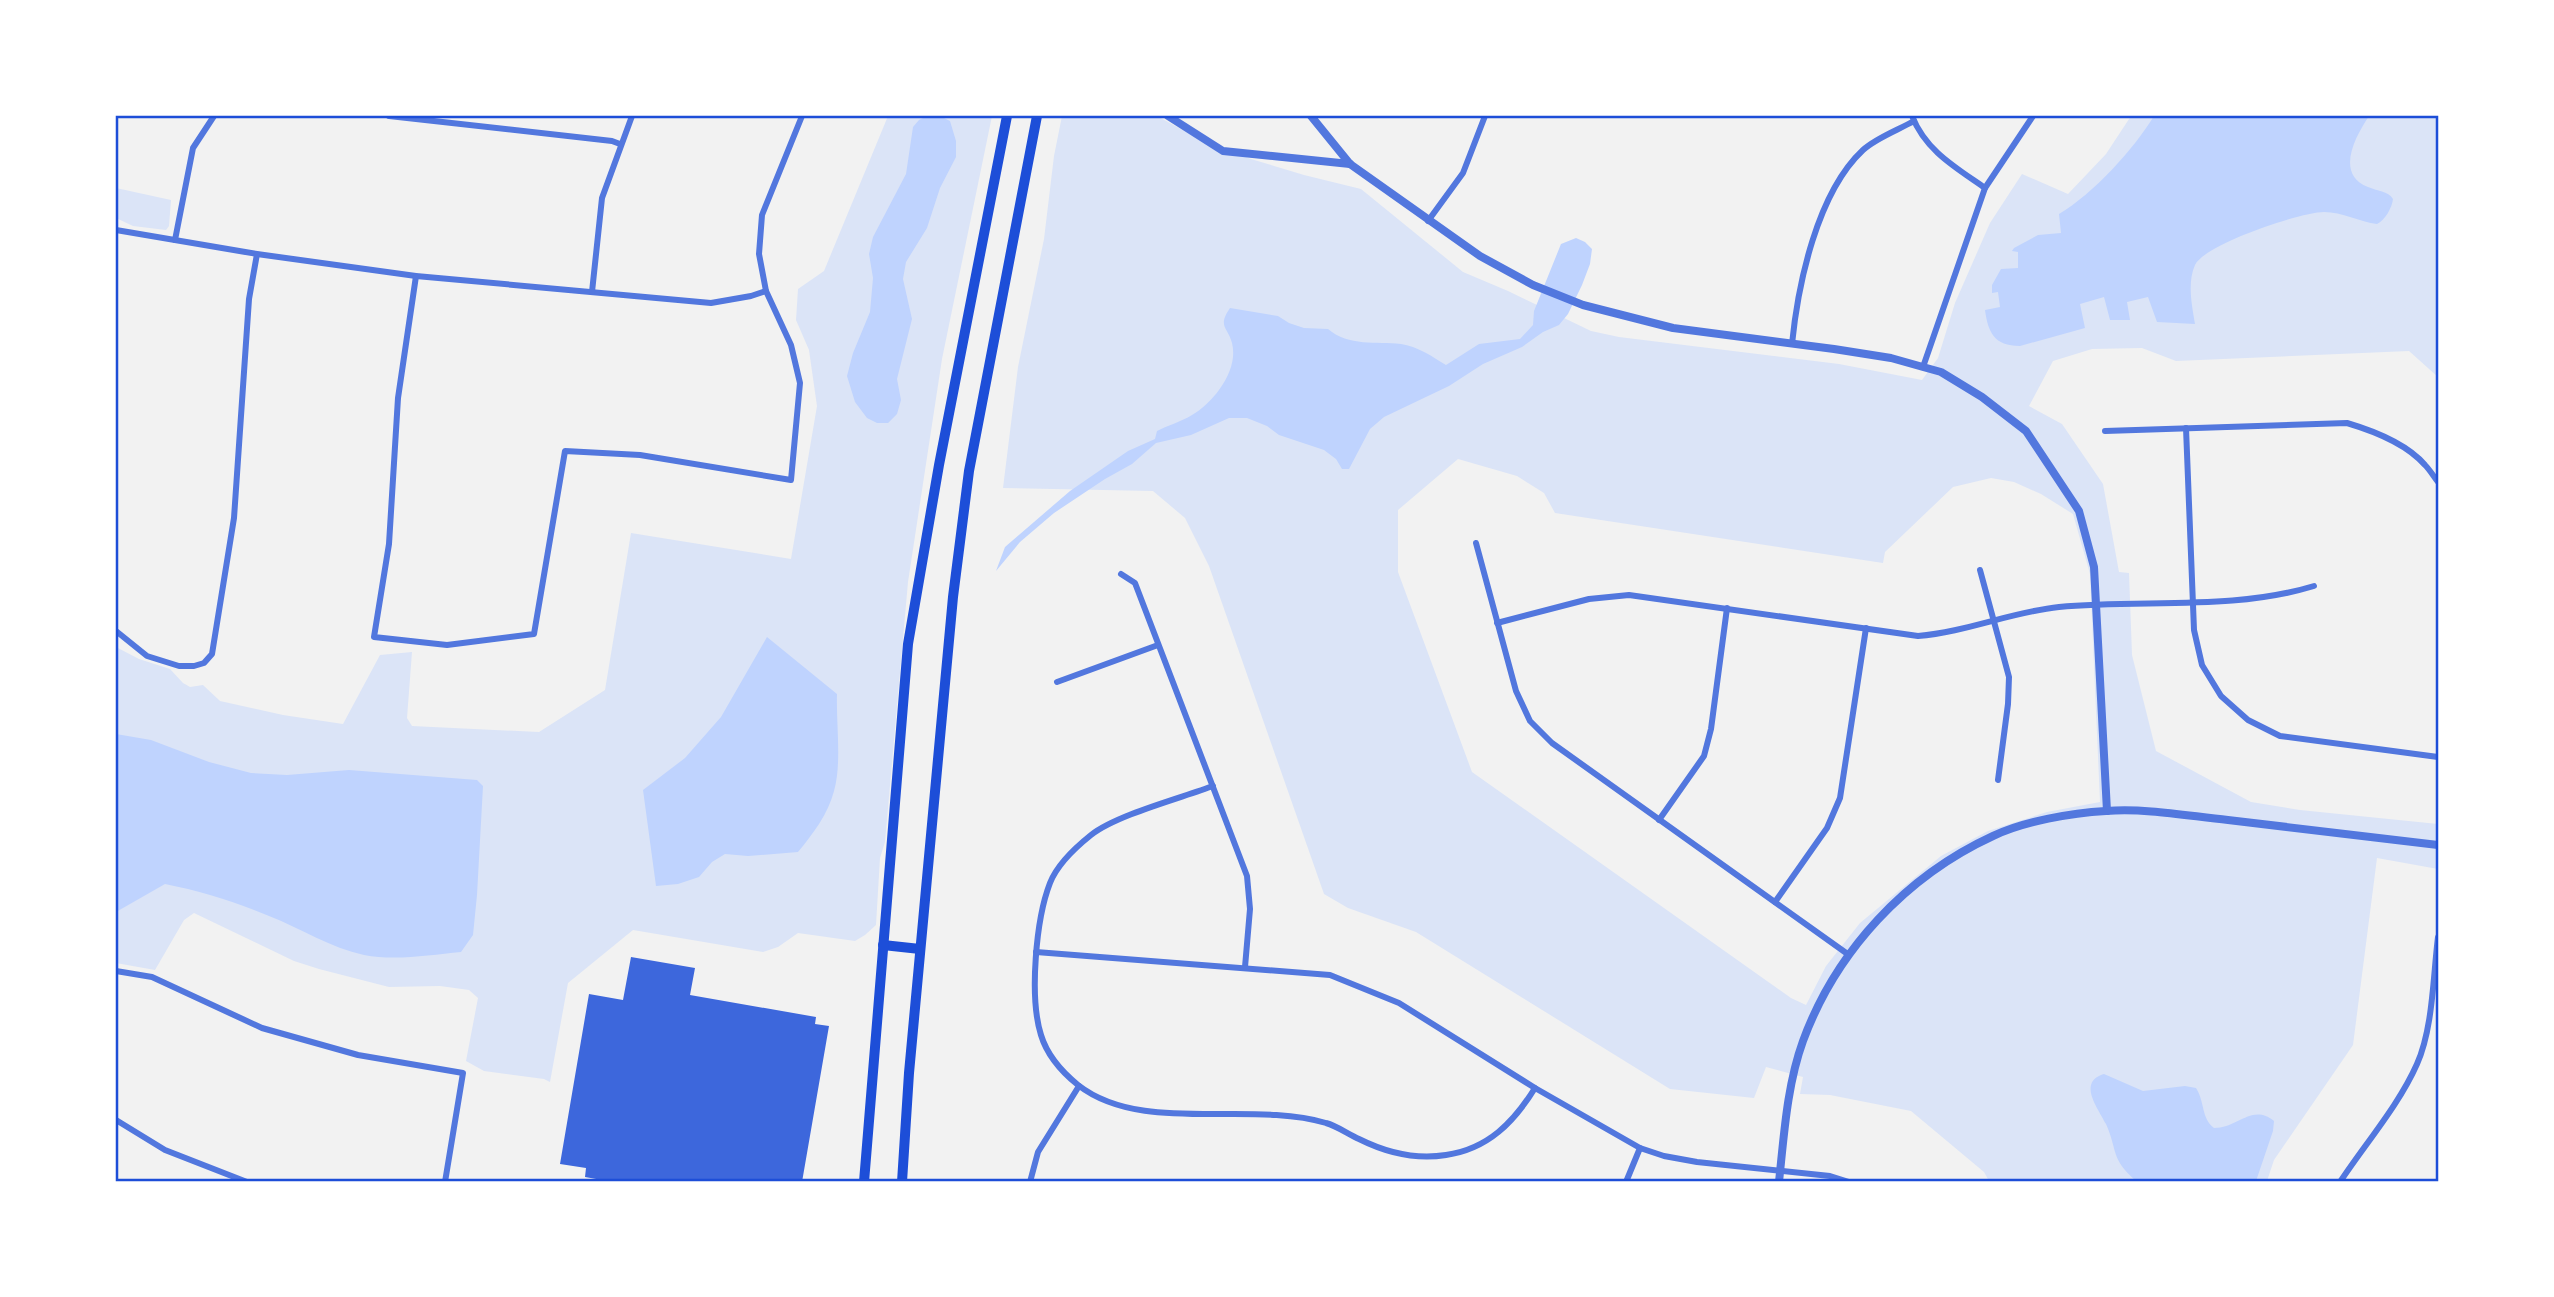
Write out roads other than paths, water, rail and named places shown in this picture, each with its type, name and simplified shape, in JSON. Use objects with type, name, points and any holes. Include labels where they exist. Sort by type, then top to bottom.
[{"type":"main road","points":[[864,1181],[908,645],[939,465],[1007,116]]},
{"type":"main road","points":[[902,1181],[920,949],[953,597],[969,471],[1037,116]]},
{"type":"main road","points":[[883,945],[920,949]]},
{"type":"street","points":[[175,240],[193,148],[214,116]]},
{"type":"street","points":[[389,116],[620,145]]},
{"type":"street","points":[[592,292],[602,198],[632,116]]},
{"type":"street","points":[[416,276],[398,398],[389,544],[374,637],[447,645],[534,634],[565,451],[636,455],[791,481],[800,383],[791,345],[766,291],[759,254],[762,215],[802,116]]},
{"type":"street","points":[[1168,116],[1223,151],[1350,164]]},
{"type":"street","points":[[1311,116],[1350,164],[1480,256],[1533,285],[1583,305],[1673,328],[1891,358],[1923,366],[1941,373],[1982,397],[2026,431],[2079,512],[2094,567],[2107,811]]},
{"type":"street","points":[[1428,221],[1463,173],[1485,116]]},
{"type":"street","points":[[1923,366],[1985,188],[2033,116]]},
{"type":"street","points":[[1792,344],[1803,268],[1842,175],[1864,149],[1913,118],[1919,133],[1941,158],[1985,188]]},
{"type":"street","points":[[116,230],[257,254],[416,276],[711,303],[766,291]]},
{"type":"street","points":[[116,631],[147,656],[179,666],[204,663],[212,654],[234,519],[250,299],[257,254]]},
{"type":"street","points":[[2105,431],[2347,423],[2374,431],[2402,446],[2424,464],[2438,482]]},
{"type":"street","points":[[2186,428],[2195,637],[2205,672],[2221,696],[2248,720],[2273,733],[2294,739],[2438,757]]},
{"type":"street","points":[[1476,543],[1516,691],[1530,721],[1552,743],[1849,955]]},
{"type":"street","points":[[1980,570],[2009,677],[1998,780]]},
{"type":"street","points":[[1121,574],[1135,583],[1247,876],[1250,909],[1245,967]]},
{"type":"street","points":[[1497,623],[1589,599],[1629,595],[1917,636],[1947,633],[2057,607],[2258,599],[2314,586]]},
{"type":"street","points":[[1660,820],[1704,756],[1711,729],[1727,608]]},
{"type":"street","points":[[1775,902],[1828,828],[1840,799],[1866,628]]},
{"type":"street","points":[[1057,682],[1158,645]]},
{"type":"street","points":[[1213,786],[1094,832],[1075,848],[1051,880],[1042,910],[1036,952],[1037,1006],[1041,1035],[1055,1062],[1079,1086],[1112,1104],[1147,1111],[1287,1115],[1327,1123],[1388,1153],[1418,1156],[1447,1155],[1479,1146],[1519,1114],[1535,1088]]},
{"type":"street","points":[[1779,1181],[1786,1120],[1802,1043],[1838,971],[1872,924],[1920,881],[1994,835],[2045,820],[2107,811],[2171,814],[2438,845]]},
{"type":"street","points":[[2340,1181],[2403,1089],[2417,1063],[2425,1035],[2438,937]]},
{"type":"street","points":[[1036,952],[1330,975],[1399,1003],[1535,1088],[1640,1148],[1697,1162],[1830,1176],[1849,1181]]},
{"type":"street","points":[[116,971],[152,977],[262,1028],[358,1055],[463,1073],[445,1181]]},
{"type":"street","points":[[1030,1181],[1038,1152],[1079,1086]]},
{"type":"street","points":[[116,1120],[165,1150],[247,1181]]},
{"type":"street","points":[[1626,1181],[1640,1148]]},
{"type":"water","points":[[927,116],[940,116],[950,121],[956,141],[956,157],[940,188],[927,228],[906,262],[903,279],[912,319],[897,379],[901,400],[897,414],[888,423],[877,423],[867,418],[855,402],[847,376],[853,353],[870,312],[873,278],[869,254],[873,237],[906,174],[913,127]]},
{"type":"water","points":[[2154,116],[2369,116],[2358,134],[2351,154],[2352,173],[2368,187],[2391,196],[2391,206],[2377,224],[2331,212],[2312,213],[2276,223],[2216,248],[2195,265],[2191,279],[2195,324],[2157,322],[2148,297],[2127,302],[2130,320],[2110,320],[2104,297],[2080,304],[2085,328],[2020,346],[1998,340],[1988,325],[1985,310],[2000,307],[1998,292],[1992,293],[1992,285],[2001,269],[2018,268],[2018,252],[2012,251],[2014,248],[2038,235],[2061,233],[2059,214],[2112,170]]},
{"type":"water","points":[[1576,238],[1592,249],[1590,264],[1568,314],[1559,325],[1543,332],[1522,347],[1483,364],[1449,386],[1384,417],[1370,429],[1349,469],[1342,469],[1336,459],[1324,450],[1279,435],[1267,426],[1247,418],[1229,418],[1191,435],[1156,443],[1132,464],[1054,513],[1020,542],[996,571],[1005,547],[1070,491],[1128,451],[1155,439],[1157,431],[1192,415],[1209,402],[1223,384],[1232,364],[1232,343],[1224,323],[1230,308],[1278,316],[1304,328],[1328,329],[1354,341],[1407,345],[1446,365],[1479,344],[1520,339],[1533,325],[1534,311],[1561,244]]},
{"type":"water","points":[[767,637],[837,694],[838,768],[828,808],[798,852],[748,856],[725,854],[712,862],[699,877],[678,884],[656,886],[643,790],[685,758],[721,717]]},
{"type":"water","points":[[116,734],[151,740],[209,762],[251,773],[287,775],[349,770],[477,780],[483,786],[473,935],[461,952],[376,957],[340,948],[244,906],[165,884],[116,912]]},
{"type":"water","points":[[2104,1074],[2143,1091],[2185,1086],[2196,1088],[2207,1120],[2214,1128],[2259,1114],[2274,1121],[2256,1181],[2136,1181],[2118,1160],[2106,1124],[2092,1096],[2092,1083]]}]
